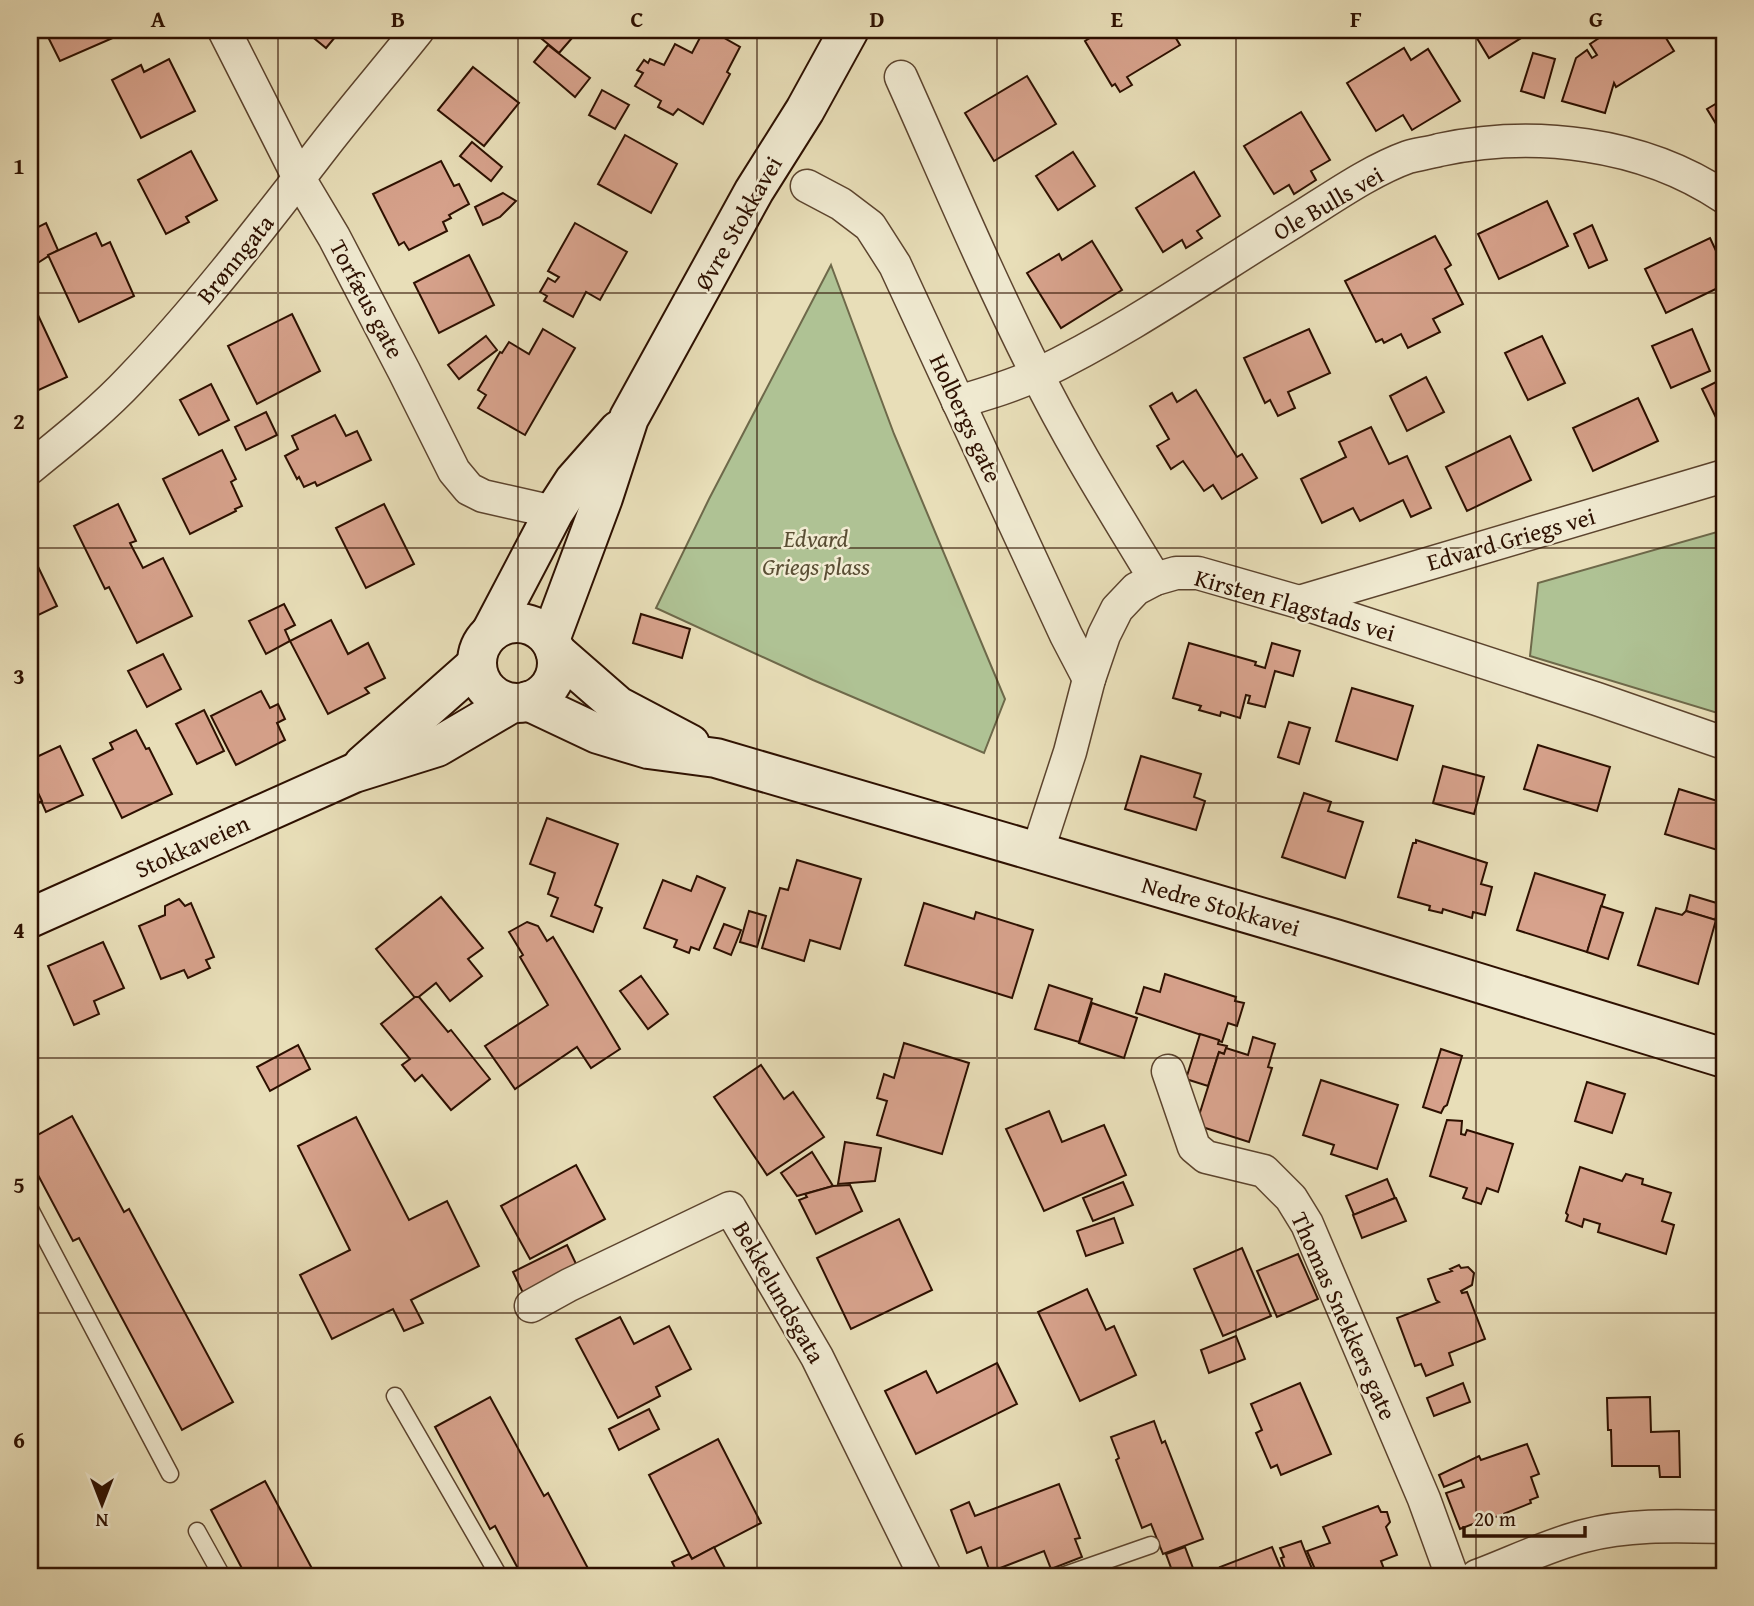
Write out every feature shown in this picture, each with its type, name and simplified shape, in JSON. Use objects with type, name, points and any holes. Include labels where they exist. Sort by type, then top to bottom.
[{"type":"main road","name":"Øvre Stokkavei","points":[[552,645],[629,418],[754,191],[805,110],[849,30]]},
{"type":"main road","name":"Øvre Stokkavei","points":[[483,648],[554,512],[574,481],[629,418]]},
{"type":"main road","points":[[516,622],[530,625],[540,630],[552,645],[557,664],[554,678],[541,695],[520,702],[499,699],[487,691],[479,678],[483,648],[502,625],[516,622]]},
{"type":"main road","name":"Nedre Stokkavei","points":[[552,645],[618,706],[716,758]]},
{"type":"main road","name":"Stokkaveien","points":[[354,773],[483,648]]},
{"type":"main road","name":"Nedre Stokkavei","points":[[520,702],[598,734],[648,749],[716,758],[1335,939],[1724,1058]]},
{"type":"main road","name":"Stokkaveien","points":[[30,918],[354,773],[437,747],[520,702]]},
{"type":"street","name":"Torfæus gate","points":[[225,30],[300,180],[334,237],[454,471],[469,489],[483,496],[554,512]]},
{"type":"street","name":"Brønngata","points":[[30,468],[68,438],[129,382],[189,315],[418,30]]},
{"type":"street","points":[[901,77],[1037,375],[1097,483],[1155,579]]},
{"type":"street","name":"Ole Bulls vei","points":[[958,402],[1037,375],[1099,342],[1357,183],[1408,157],[1476,142],[1550,140],[1606,148],[1666,167],[1709,186],[1724,197]]},
{"type":"street","name":"Holbergs gate","points":[[807,186],[841,204],[870,226],[895,265],[1066,635],[1089,679]]},
{"type":"street","name":"Edvard Griegs vei","points":[[1298,602],[1724,476]]},
{"type":"street","name":"Kirsten Flagstads vei","points":[[1037,853],[1104,635],[1117,609],[1136,589],[1176,572],[1198,573],[1298,602],[1724,743]]},
{"type":"street","name":"Thomas Snekkers gate","points":[[1168,1072],[1194,1147],[1206,1157],[1264,1171],[1291,1198],[1307,1224],[1424,1499],[1451,1576]]},
{"type":"street","name":"Bekkelundsgata","points":[[531,1306],[730,1208],[817,1357],[925,1576]]},
{"type":"street","points":[[1477,1576],[1583,1536],[1670,1526],[1724,1527]]},
{"type":"lane","points":[[30,1209],[170,1474]]},
{"type":"lane","points":[[395,1395],[499,1576]]},
{"type":"lane","points":[[197,1531],[222,1576]]},
{"type":"lane","points":[[1062,1576],[1151,1545]]},
{"type":"green space","name":"Edvard Griegs plass","points":[[831,265],[894,434],[1005,699],[984,753],[813,680],[656,608],[709,499]]},
{"type":"green space","points":[[1724,530],[1724,715],[1530,656],[1538,583]]},
{"type":"building","points":[[58,30],[131,30],[60,61],[47,35]]},
{"type":"building","points":[[304,30],[341,30],[326,48]]},
{"type":"building","points":[[531,30],[579,30],[559,53]]},
{"type":"building","points":[[704,30],[710,30],[740,47],[727,72],[730,74],[703,124],[678,109],[673,115],[658,107],[661,101],[635,86],[643,73],[637,70],[644,60],[648,63],[650,59],[664,65],[675,44],[692,53]]},
{"type":"building","points":[[1103,30],[1171,30],[1180,45],[1127,77],[1132,85],[1120,92],[1115,84],[1112,86],[1085,41]]},
{"type":"building","points":[[1472,30],[1534,30],[1489,58]]},
{"type":"building","points":[[1606,30],[1661,30],[1674,51],[1616,87],[1614,83],[1605,113],[1562,101],[1576,58],[1587,50],[1592,58],[1597,55],[1590,44],[1608,32]]},
{"type":"building","points":[[548,45],[590,78],[575,97],[534,62]]},
{"type":"building","points":[[1404,48],[1411,60],[1428,49],[1460,101],[1412,130],[1403,115],[1376,131],[1347,83]]},
{"type":"building","points":[[1533,53],[1555,59],[1544,98],[1521,91]]},
{"type":"building","points":[[169,59],[195,111],[141,138],[112,80],[141,65],[144,72]]},
{"type":"building","points":[[473,67],[519,103],[484,146],[438,110]]},
{"type":"building","points":[[1027,76],[1056,124],[994,161],[965,113]]},
{"type":"building","points":[[602,90],[629,105],[615,129],[589,115]]},
{"type":"building","points":[[1724,99],[1724,137],[1707,109]]},
{"type":"building","points":[[1301,112],[1330,160],[1311,171],[1316,180],[1294,194],[1289,185],[1274,194],[1244,146]]},
{"type":"building","points":[[625,135],[677,164],[651,213],[598,184]]},
{"type":"building","points":[[472,142],[502,167],[491,181],[460,156]]},
{"type":"building","points":[[191,151],[217,200],[186,217],[189,222],[166,234],[138,180]]},
{"type":"building","points":[[1073,152],[1095,186],[1058,210],[1036,176]]},
{"type":"building","points":[[441,161],[454,186],[459,184],[469,204],[449,215],[451,218],[443,222],[447,231],[409,250],[404,242],[399,245],[373,194]]},
{"type":"building","points":[[1194,172],[1220,216],[1197,231],[1202,238],[1186,248],[1182,240],[1163,252],[1136,208]]},
{"type":"building","points":[[503,193],[516,201],[500,217],[483,225],[475,207]]},
{"type":"building","points":[[1547,201],[1568,246],[1499,279],[1478,234]]},
{"type":"building","points":[[46,223],[58,250],[36,264],[30,249],[30,231]]},
{"type":"building","points":[[575,223],[627,252],[600,300],[586,292],[573,317],[544,301],[547,296],[540,292],[548,278],[555,282],[559,277],[548,271]]},
{"type":"building","points":[[1592,225],[1607,260],[1589,268],[1574,234]]},
{"type":"building","points":[[96,233],[102,246],[110,242],[134,296],[79,322],[48,255]]},
{"type":"building","points":[[1435,236],[1451,265],[1445,269],[1463,304],[1433,319],[1440,332],[1408,348],[1401,334],[1384,343],[1382,339],[1376,342],[1345,281]]},
{"type":"building","points":[[1710,238],[1724,268],[1724,285],[1666,313],[1645,269]]},
{"type":"building","points":[[1092,241],[1122,290],[1061,328],[1027,273],[1059,254],[1062,260]]},
{"type":"building","points":[[469,255],[494,305],[439,333],[414,283]]},
{"type":"building","points":[[37,313],[67,377],[30,394],[30,316]]},
{"type":"building","points":[[292,314],[320,371],[257,404],[228,346]]},
{"type":"building","points":[[543,329],[575,348],[525,435],[478,408],[486,395],[478,390],[500,352],[502,353],[509,342],[529,354]]},
{"type":"building","points":[[1309,329],[1330,373],[1288,392],[1295,408],[1278,416],[1270,400],[1265,403],[1244,358]]},
{"type":"building","points":[[1692,329],[1710,371],[1671,388],[1652,346]]},
{"type":"building","points":[[486,336],[497,350],[459,379],[448,365]]},
{"type":"building","points":[[1542,336],[1565,383],[1528,400],[1505,353]]},
{"type":"building","points":[[1426,377],[1444,412],[1407,431],[1390,396]]},
{"type":"building","points":[[1724,378],[1724,432],[1723,432],[1702,389]]},
{"type":"building","points":[[211,384],[229,420],[199,435],[180,400]]},
{"type":"building","points":[[1196,390],[1237,457],[1242,454],[1257,478],[1222,499],[1213,485],[1204,491],[1183,461],[1171,469],[1157,446],[1169,439],[1150,406],[1172,393],[1177,402]]},
{"type":"building","points":[[1638,398],[1658,441],[1593,471],[1573,428]]},
{"type":"building","points":[[266,412],[277,435],[246,450],[235,427]]},
{"type":"building","points":[[335,415],[346,436],[357,431],[371,460],[317,486],[315,482],[304,487],[285,456],[298,449],[292,436]]},
{"type":"building","points":[[1371,427],[1389,464],[1407,456],[1431,508],[1411,517],[1403,500],[1360,521],[1353,508],[1322,523],[1301,479],[1346,457],[1339,442]]},
{"type":"building","points":[[1510,436],[1531,480],[1467,511],[1446,467]]},
{"type":"building","points":[[222,450],[236,479],[231,482],[242,506],[190,534],[163,479]]},
{"type":"building","points":[[118,504],[136,541],[130,543],[143,568],[163,558],[192,616],[137,643],[109,587],[105,589],[74,526]]},
{"type":"building","points":[[384,504],[414,564],[366,588],[336,528]]},
{"type":"building","points":[[30,550],[57,606],[30,619]]},
{"type":"building","points":[[284,604],[295,625],[285,630],[290,641],[266,654],[249,621]]},
{"type":"building","points":[[641,614],[690,629],[682,658],[633,643]]},
{"type":"building","points":[[331,620],[348,654],[368,643],[385,678],[365,688],[369,693],[328,714],[290,641]]},
{"type":"building","points":[[1189,643],[1256,662],[1255,665],[1265,668],[1272,643],[1300,651],[1293,676],[1275,671],[1265,707],[1248,703],[1250,696],[1246,695],[1240,718],[1221,712],[1220,716],[1199,710],[1201,706],[1173,698]]},
{"type":"building","points":[[163,654],[181,689],[147,707],[128,671]]},
{"type":"building","points":[[1352,688],[1413,706],[1397,760],[1336,741]]},
{"type":"building","points":[[261,691],[270,708],[278,704],[285,719],[277,723],[285,740],[236,765],[211,716]]},
{"type":"building","points":[[204,710],[224,751],[197,764],[176,724]]},
{"type":"building","points":[[1289,722],[1310,728],[1299,764],[1278,757]]},
{"type":"building","points":[[136,730],[146,749],[149,748],[172,794],[122,818],[93,759],[113,749],[110,743]]},
{"type":"building","points":[[1538,745],[1610,767],[1597,811],[1524,789]]},
{"type":"building","points":[[60,746],[83,795],[46,812],[30,776],[30,760]]},
{"type":"building","points":[[1141,756],[1201,774],[1194,797],[1205,801],[1196,830],[1125,809]]},
{"type":"building","points":[[1443,766],[1484,777],[1474,814],[1433,803]]},
{"type":"building","points":[[30,776],[42,801],[30,807]]},
{"type":"building","points":[[1679,789],[1724,803],[1724,852],[1665,834]]},
{"type":"building","points":[[1304,793],[1331,802],[1328,811],[1363,822],[1345,878],[1282,857]]},
{"type":"building","points":[[547,818],[618,844],[595,905],[602,908],[593,932],[551,916],[558,898],[548,894],[555,873],[530,864]]},
{"type":"building","points":[[1416,840],[1487,863],[1481,884],[1492,887],[1485,915],[1473,912],[1472,918],[1443,909],[1442,913],[1429,910],[1430,906],[1398,897]]},
{"type":"building","points":[[797,860],[861,879],[840,949],[810,940],[804,961],[762,948],[780,888],[788,890]]},
{"type":"building","points":[[1535,873],[1605,895],[1587,952],[1517,930]]},
{"type":"building","points":[[697,876],[725,888],[699,950],[691,947],[689,953],[674,947],[677,940],[644,928],[663,880],[691,891]]},
{"type":"building","points":[[1690,895],[1720,904],[1715,920],[1686,911]]},
{"type":"building","points":[[441,897],[483,948],[468,959],[482,976],[450,1001],[436,983],[416,999],[376,949]]},
{"type":"building","points":[[179,899],[185,906],[191,903],[214,957],[206,960],[210,968],[188,978],[184,970],[161,979],[139,926],[165,915],[165,906]]},
{"type":"building","points":[[924,903],[974,919],[976,912],[1033,930],[1012,998],[905,965]]},
{"type":"building","points":[[1601,906],[1623,913],[1608,959],[1587,952]]},
{"type":"building","points":[[1656,908],[1682,915],[1686,911],[1716,920],[1698,984],[1638,965]]},
{"type":"building","points":[[749,911],[766,916],[757,947],[740,942]]},
{"type":"building","points":[[527,922],[538,926],[547,941],[553,937],[620,1049],[591,1068],[577,1047],[515,1089],[485,1046],[548,1005],[509,932]]},
{"type":"building","points":[[724,924],[741,930],[731,955],[714,948]]},
{"type":"building","points":[[103,942],[124,988],[94,1001],[99,1014],[74,1025],[48,966]]},
{"type":"building","points":[[1165,974],[1236,997],[1235,1001],[1244,1003],[1237,1026],[1228,1023],[1222,1042],[1136,1013],[1144,987],[1160,992]]},
{"type":"building","points":[[641,976],[668,1014],[648,1029],[620,991]]},
{"type":"building","points":[[1049,985],[1092,999],[1079,1042],[1035,1029]]},
{"type":"building","points":[[415,997],[419,997],[448,1032],[451,1030],[490,1079],[451,1110],[422,1075],[415,1081],[402,1065],[410,1059],[381,1024]]},
{"type":"building","points":[[1092,1003],[1137,1018],[1124,1058],[1079,1043]]},
{"type":"building","points":[[1200,1034],[1219,1040],[1218,1044],[1227,1046],[1224,1054],[1219,1052],[1208,1086],[1186,1079]]},
{"type":"building","points":[[1253,1037],[1275,1044],[1268,1067],[1272,1068],[1249,1142],[1196,1125],[1219,1052],[1224,1054],[1226,1048],[1248,1055]]},
{"type":"building","points":[[904,1043],[969,1063],[942,1154],[877,1135],[887,1101],[877,1098],[884,1074],[894,1078]]},
{"type":"building","points":[[298,1045],[310,1069],[270,1091],[257,1067]]},
{"type":"building","points":[[1441,1049],[1462,1056],[1447,1105],[1441,1113],[1423,1107]]},
{"type":"building","points":[[761,1065],[784,1099],[793,1092],[824,1137],[767,1175],[714,1097]]},
{"type":"building","points":[[1321,1080],[1398,1105],[1377,1169],[1331,1154],[1334,1145],[1303,1135]]},
{"type":"building","points":[[1587,1082],[1625,1094],[1612,1133],[1575,1121]]},
{"type":"building","points":[[1049,1111],[1062,1142],[1104,1125],[1126,1175],[1044,1211],[1006,1129]]},
{"type":"building","points":[[72,1116],[124,1212],[129,1209],[233,1402],[182,1430],[79,1238],[73,1241],[30,1160],[30,1139]]},
{"type":"building","points":[[356,1117],[409,1220],[447,1201],[479,1266],[411,1300],[423,1323],[404,1331],[393,1309],[332,1339],[300,1275],[350,1250],[298,1146]]},
{"type":"building","points":[[1447,1120],[1462,1121],[1461,1134],[1465,1135],[1467,1130],[1513,1144],[1498,1192],[1487,1188],[1481,1204],[1463,1198],[1467,1188],[1430,1176]]},
{"type":"building","points":[[845,1142],[881,1148],[875,1181],[838,1184]]},
{"type":"building","points":[[812,1152],[833,1186],[797,1196],[781,1173]]},
{"type":"building","points":[[576,1165],[605,1219],[530,1259],[501,1206]]},
{"type":"building","points":[[1580,1167],[1622,1181],[1626,1174],[1643,1179],[1642,1184],[1671,1193],[1662,1221],[1674,1225],[1666,1254],[1598,1232],[1600,1224],[1584,1219],[1582,1227],[1566,1221]]},
{"type":"building","points":[[1387,1179],[1395,1198],[1354,1215],[1346,1196]]},
{"type":"building","points":[[1123,1182],[1133,1205],[1093,1221],[1083,1198]]},
{"type":"building","points":[[850,1185],[862,1211],[816,1234],[799,1200],[807,1197],[805,1194],[833,1186]]},
{"type":"building","points":[[1396,1198],[1406,1221],[1362,1238],[1353,1215]]},
{"type":"building","points":[[1114,1218],[1123,1243],[1086,1256],[1077,1231]]},
{"type":"building","points":[[899,1219],[932,1290],[851,1329],[817,1258]]},
{"type":"building","points":[[567,1245],[578,1268],[524,1295],[513,1272]]},
{"type":"building","points":[[1242,1248],[1271,1316],[1223,1336],[1194,1269]]},
{"type":"building","points":[[1298,1254],[1318,1299],[1277,1317],[1257,1271]]},
{"type":"building","points":[[1459,1265],[1461,1268],[1468,1267],[1474,1273],[1472,1285],[1461,1291],[1467,1292],[1485,1339],[1449,1353],[1453,1365],[1426,1376],[1421,1364],[1415,1366],[1397,1318],[1439,1302],[1428,1279],[1452,1271],[1450,1269]]},
{"type":"building","points":[[1087,1289],[1106,1330],[1114,1326],[1136,1375],[1080,1401],[1038,1312]]},
{"type":"building","points":[[620,1317],[634,1344],[669,1326],[691,1369],[656,1387],[660,1396],[618,1418],[576,1339]]},
{"type":"building","points":[[1236,1336],[1245,1359],[1209,1373],[1201,1350]]},
{"type":"building","points":[[997,1363],[1017,1404],[916,1454],[885,1391],[926,1371],[937,1393]]},
{"type":"building","points":[[1300,1383],[1331,1454],[1281,1475],[1277,1465],[1271,1468],[1256,1433],[1262,1430],[1251,1404]]},
{"type":"building","points":[[1463,1383],[1470,1402],[1434,1416],[1427,1398]]},
{"type":"building","points":[[490,1397],[544,1496],[548,1493],[592,1576],[522,1576],[495,1526],[490,1529],[435,1427]]},
{"type":"building","points":[[1650,1397],[1651,1432],[1679,1431],[1680,1477],[1660,1477],[1659,1466],[1612,1466],[1607,1398]]},
{"type":"building","points":[[649,1409],[659,1429],[619,1450],[609,1429]]},
{"type":"building","points":[[1154,1421],[1162,1443],[1165,1441],[1203,1539],[1163,1554],[1151,1524],[1142,1528],[1116,1460],[1119,1458],[1111,1437]]},
{"type":"building","points":[[718,1439],[761,1523],[692,1559],[649,1475]]},
{"type":"building","points":[[1527,1444],[1539,1474],[1531,1477],[1538,1497],[1530,1500],[1531,1503],[1460,1529],[1446,1493],[1464,1487],[1461,1480],[1444,1487],[1439,1475],[1479,1456],[1481,1460]]},
{"type":"building","points":[[265,1481],[316,1576],[246,1576],[211,1510]]},
{"type":"building","points":[[1059,1484],[1080,1538],[1075,1539],[1082,1557],[1051,1569],[1044,1551],[990,1572],[981,1547],[967,1553],[951,1510],[969,1502],[975,1516]]},
{"type":"building","points":[[1378,1506],[1381,1512],[1387,1512],[1390,1522],[1386,1527],[1397,1555],[1381,1561],[1384,1569],[1367,1576],[1359,1576],[1357,1570],[1342,1576],[1318,1576],[1307,1551],[1330,1543],[1323,1527]]},
{"type":"building","points":[[1301,1541],[1315,1576],[1288,1576],[1280,1548]]},
{"type":"building","points":[[714,1547],[725,1568],[710,1576],[679,1576],[672,1562],[689,1554],[692,1559]]},
{"type":"building","points":[[1185,1547],[1196,1576],[1174,1576],[1166,1554]]},
{"type":"building","points":[[1272,1547],[1284,1576],[1224,1576],[1220,1567]]}]
